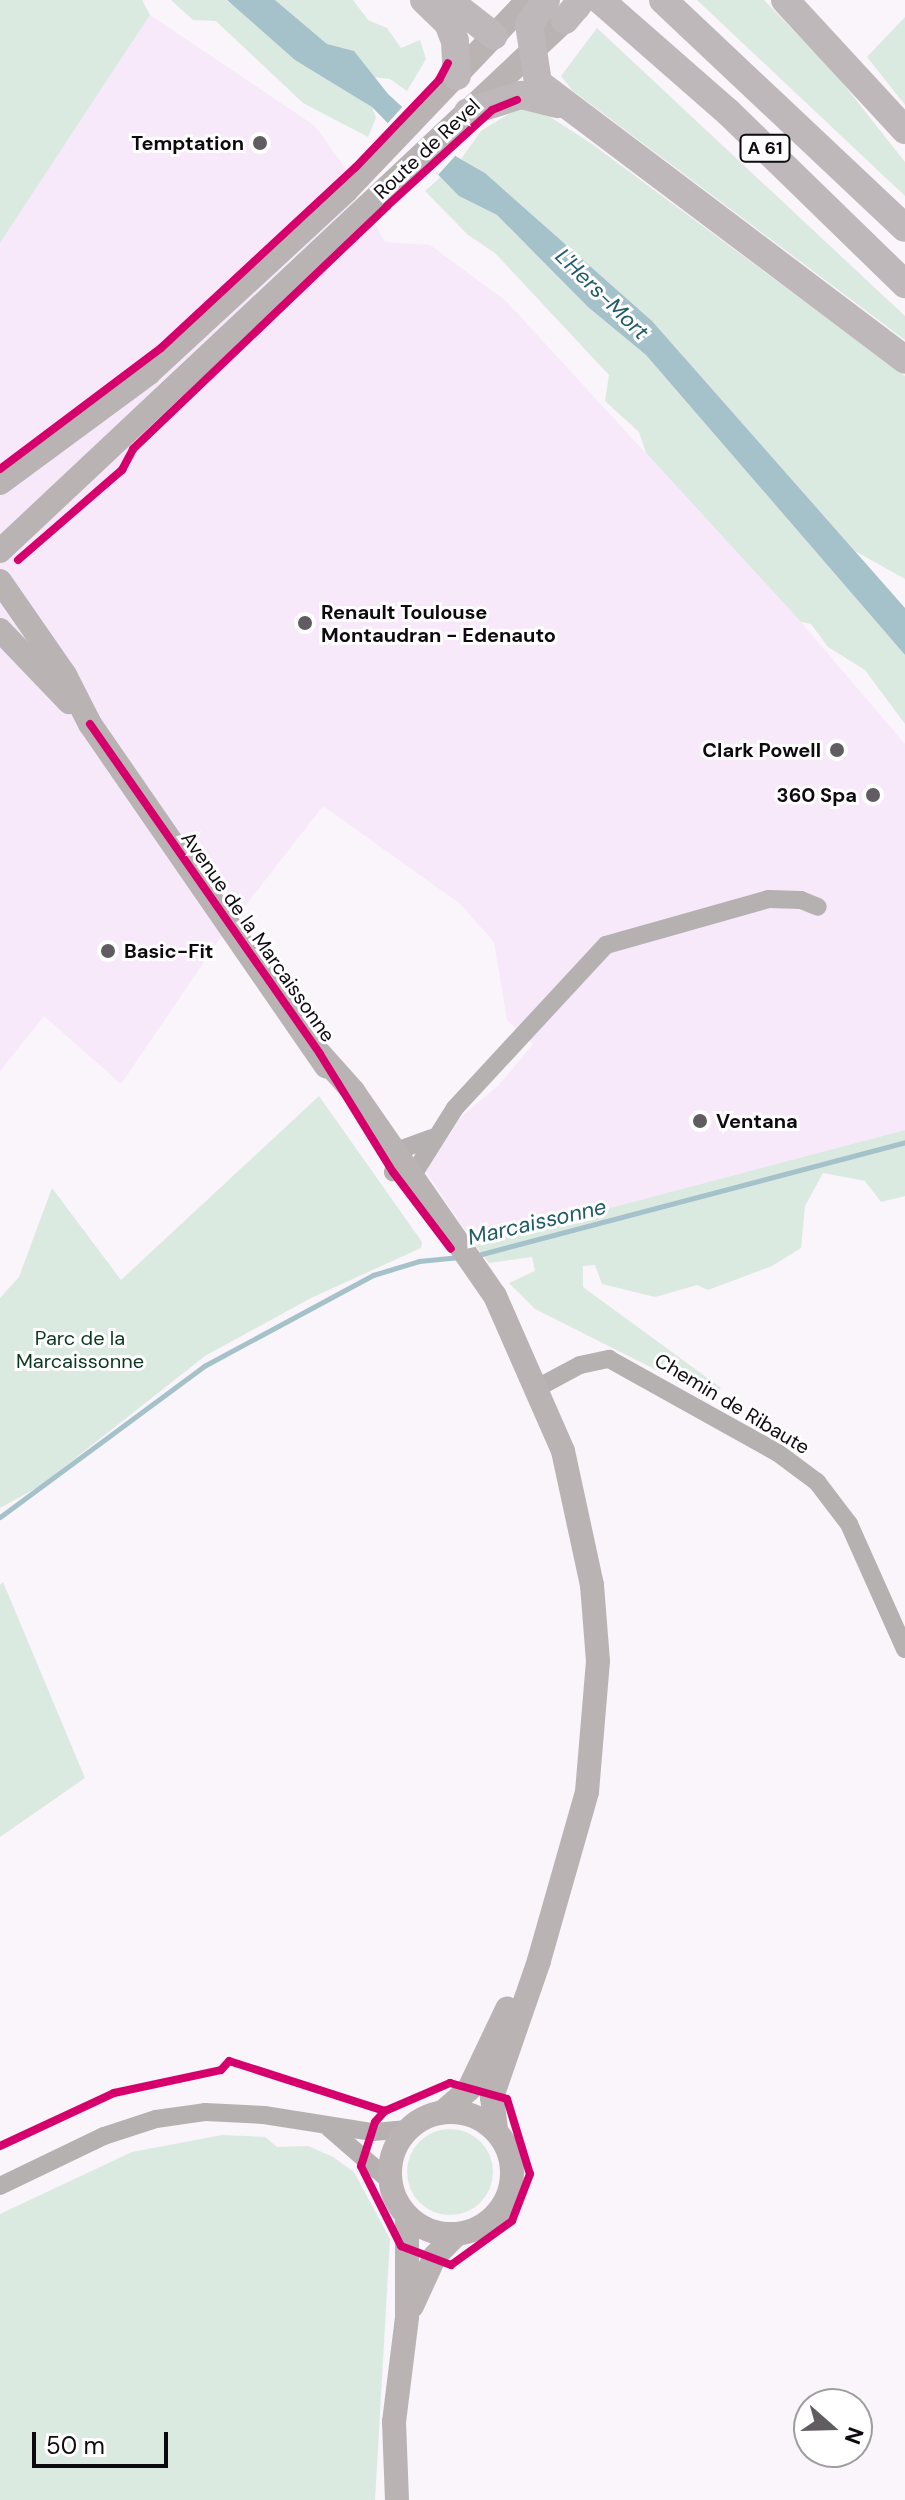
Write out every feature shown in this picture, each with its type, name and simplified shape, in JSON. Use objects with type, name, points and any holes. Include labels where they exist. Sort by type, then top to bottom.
[{"type":"highway","points":[[424,0],[448,23],[455,41],[450,83]]},
{"type":"highway","points":[[448,0],[494,36]]},
{"type":"highway","name":"A 61","points":[[663,0],[905,228]]},
{"type":"highway","points":[[785,0],[845,61],[905,130]]},
{"type":"highway","points":[[807,0],[845,61]]},
{"type":"highway","points":[[570,5],[529,24],[534,78],[565,106],[905,360]]},
{"type":"highway","name":"A 61","points":[[610,9],[728,112],[905,284]]},
{"type":"highway","points":[[468,112],[521,95],[565,106]]},
{"type":"main road","name":"Route de Revel","points":[[0,483],[149,373],[372,165],[528,0]]},
{"type":"main road","points":[[494,36],[532,50]]},
{"type":"main road","name":"Route de Revel","points":[[0,551],[532,50]]},
{"type":"main road","name":"Avenue de la Marcaissonne","points":[[0,581],[65,675],[90,724],[478,1280],[518,1348],[563,1451],[582,1522],[598,1661],[587,1792],[492,2097],[496,2130]]},
{"type":"main road","name":"Avenue de la Marcaissonne","points":[[0,630],[90,724]]},
{"type":"main road","name":"Avenue de la Marcaissonne","points":[[444,2111],[469,2089],[550,1916]]},
{"type":"main road","points":[[397,2500],[394,2422],[407,2317],[407,2216],[390,2181],[393,2153],[408,2129],[444,2111],[478,2117],[496,2130],[511,2161],[509,2195],[488,2222],[457,2234],[435,2256],[407,2317]]},
{"type":"main road","points":[[407,2216],[430,2231],[457,2234]]},
{"type":"street","points":[[400,1167],[425,1158],[432,1138],[606,945],[769,899],[801,900],[818,907]]},
{"type":"street","name":"Chemin de Ribaute","points":[[537,1388],[580,1365],[609,1359],[778,1453],[817,1482],[849,1524],[905,1649]]},
{"type":"street","points":[[0,2186],[104,2136],[156,2119],[205,2112],[264,2115],[329,2128],[408,2129]]},
{"type":"street","points":[[329,2128],[390,2181]]},
{"type":"shaded area","points":[[150,15],[315,126],[343,165],[385,242],[430,245],[506,301],[801,622],[905,744],[905,1130],[474,1244],[425,1170],[462,1116],[498,1086],[533,1044],[507,1020],[494,942],[459,903],[323,806],[221,937],[121,1084],[44,1016],[0,1071],[0,243]]},
{"type":"green space","points":[[0,0],[142,0],[150,15],[0,243]]},
{"type":"green space","points":[[171,0],[226,0],[372,107],[376,118],[368,137],[303,103],[216,21],[193,20]]},
{"type":"green space","points":[[275,0],[353,0],[368,20],[387,28],[401,48],[420,40],[426,59],[407,91],[390,79],[373,77],[354,52],[327,44]]},
{"type":"green space","points":[[697,0],[764,0],[834,72],[905,162],[905,196]]},
{"type":"green space","points":[[905,17],[905,105],[867,57]]},
{"type":"green space","points":[[597,28],[905,316],[905,340],[572,90],[561,76]]},
{"type":"green space","points":[[520,107],[541,111],[592,144],[905,376],[905,579],[855,551],[652,321],[485,173],[461,159],[481,131]]},
{"type":"green space","points":[[443,175],[459,196],[497,215],[588,307],[646,355],[905,655],[905,724],[865,670],[828,647],[811,624],[801,622],[646,453],[639,432],[605,401],[609,375],[495,253],[468,235],[425,191]]},
{"type":"green space","name":"Parc de la Marcaissonne","points":[[319,1096],[422,1242],[421,1248],[311,1298],[205,1356],[40,1486],[0,1508],[0,1298],[19,1277],[52,1188],[121,1280]]},
{"type":"green space","points":[[905,1130],[905,1196],[881,1202],[865,1181],[823,1173],[805,1206],[801,1248],[772,1266],[708,1290],[697,1285],[655,1297],[602,1284],[595,1265],[583,1266],[583,1287],[721,1388],[708,1396],[535,1309],[509,1283],[535,1271],[532,1257],[489,1263],[474,1244]]},
{"type":"green space","points":[[3,1582],[85,1778],[0,1837],[0,1585]]},
{"type":"green space","points":[[450,2129],[474,2136],[486,2148],[493,2172],[486,2196],[474,2208],[450,2215],[426,2208],[414,2196],[407,2172],[414,2148],[426,2136]]},
{"type":"green space","points":[[222,2135],[265,2137],[277,2147],[308,2146],[333,2157],[354,2172],[390,2239],[375,2500],[0,2500],[0,2214],[132,2152]]},
{"type":"water","name":"L'Hers-Mort","points":[[227,0],[275,0],[327,44],[354,51],[388,94],[457,157],[485,173],[652,321],[905,608],[905,655],[646,355],[588,307],[497,215],[459,196],[372,107],[295,60]]},
{"type":"pier","points":[[405,104],[459,152],[438,174],[385,126]]},
{"type":"waterway","name":"Marcaissonne","points":[[478,1255],[905,1142]]},
{"type":"waterway","name":"Marcaissonne","points":[[0,1517],[204,1366],[373,1275],[419,1261],[460,1257]]},
{"type":"cycle path","points":[[0,469],[161,348],[355,168],[439,80],[448,63]]},
{"type":"cycle path","points":[[18,560],[122,470],[133,449],[387,206],[492,110],[517,100]]},
{"type":"cycle path","points":[[90,724],[320,1054],[393,1172],[451,1249]]},
{"type":"cycle path","points":[[0,2146],[114,2093],[221,2070],[229,2061],[385,2111]]},
{"type":"cycle path","points":[[450,2083],[507,2099],[530,2174],[512,2221],[451,2265],[401,2246],[361,2166],[375,2122],[385,2111],[450,2083]]},
{"type":"place","name":"Temptation","points":[[260,143]]},
{"type":"place","name":"Renault Toulouse Montaudran - Edenauto","points":[[305,623]]},
{"type":"place","name":"Clark Powell","points":[[837,750]]},
{"type":"place","name":"360 Spa","points":[[873,795]]},
{"type":"place","name":"Basic-Fit","points":[[108,951]]},
{"type":"place","name":"Ventana","points":[[700,1121]]}]
